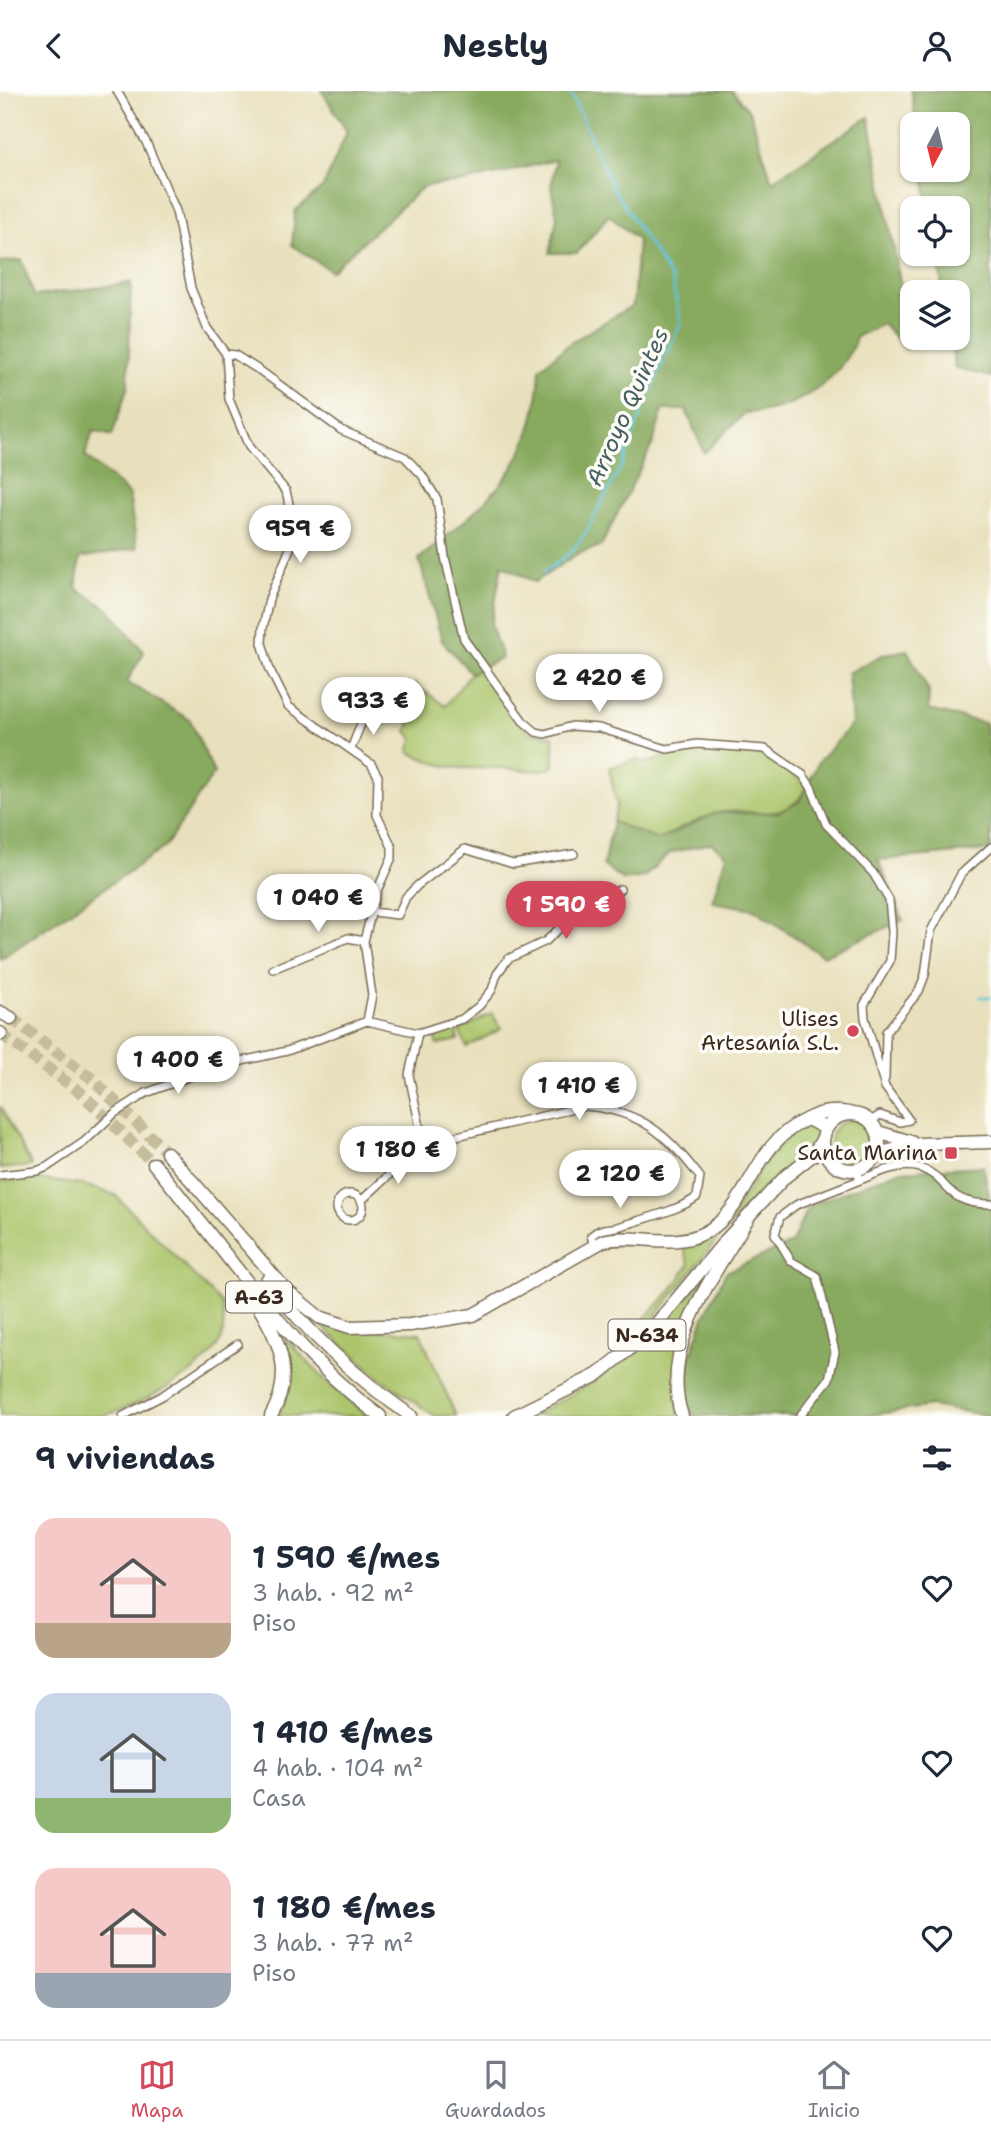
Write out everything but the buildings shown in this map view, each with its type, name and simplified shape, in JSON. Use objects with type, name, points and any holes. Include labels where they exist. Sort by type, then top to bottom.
[{"type":"highway","points":[[192,1181],[286,1290],[319,1317],[350,1327],[410,1325],[453,1319],[483,1311],[594,1245],[612,1239],[680,1240],[705,1233],[733,1208],[754,1170],[775,1140],[820,1112],[849,1113],[874,1126],[919,1143]]},
{"type":"highway","name":"N-634","points":[[514,1416],[580,1385],[635,1346],[673,1307],[749,1216],[814,1154],[831,1121],[849,1113]]},
{"type":"highway","points":[[808,1119],[825,1133],[824,1146],[833,1162]]},
{"type":"highway","points":[[796,1169],[814,1163],[833,1162],[859,1175],[876,1154],[879,1143],[874,1126]]},
{"type":"highway","points":[[876,1154],[919,1143],[991,1142]]},
{"type":"highway","name":"A-63","points":[[167,1153],[192,1181],[303,1324],[352,1372],[411,1416]]},
{"type":"highway","name":"A-63","points":[[154,1164],[295,1340],[347,1391],[380,1416]]},
{"type":"highway","points":[[682,1416],[677,1370],[689,1325],[712,1275],[749,1216]]},
{"type":"highway","points":[[207,1230],[257,1304],[280,1345],[283,1391],[271,1416]]},
{"type":"street","points":[[117,91],[146,142],[176,211],[191,288],[207,328],[226,354],[229,399],[249,447],[286,491],[296,534],[269,599],[263,628],[262,643],[270,670],[288,706],[371,764],[378,776],[377,815],[392,847],[392,857],[364,941],[372,995],[366,1021]]},
{"type":"street","points":[[226,354],[235,355],[262,372],[341,430],[405,457],[422,475],[438,499],[445,557],[464,639],[523,721],[536,731],[545,734],[572,726],[632,736],[667,749],[697,744],[765,749],[803,775],[811,787],[826,824],[873,873],[889,900],[892,932],[890,961],[864,1005],[885,1087],[909,1120],[900,1122],[880,1115],[874,1126]]},
{"type":"street","points":[[351,749],[366,711]]},
{"type":"street","points":[[885,1087],[886,1032],[919,991],[925,975],[931,931],[961,874],[991,847]]},
{"type":"street","points":[[373,912],[398,915],[412,891],[465,849],[513,864],[574,854]]},
{"type":"street","points":[[0,1175],[37,1171],[47,1167],[84,1142],[115,1112],[146,1093],[215,1067],[287,1051],[366,1021],[418,1033],[444,1026],[470,1013],[492,990],[497,974],[508,959],[545,941],[564,924],[620,889]]},
{"type":"street","points":[[273,969],[348,939],[364,941]]},
{"type":"street","points":[[416,1150],[414,1141],[421,1132],[409,1076],[418,1033]]},
{"type":"street","points":[[435,1140],[586,1106],[609,1108],[634,1116],[658,1131],[700,1177],[698,1197],[688,1204],[621,1226],[597,1230],[592,1236],[594,1245]]},
{"type":"street","points":[[421,1132],[429,1133],[435,1140]]},
{"type":"street","points":[[416,1150],[429,1152],[435,1140]]},
{"type":"street","points":[[361,1201],[416,1150]]},
{"type":"street","points":[[800,1416],[829,1378],[835,1352],[817,1276],[791,1261],[775,1234],[780,1217],[796,1205],[859,1175],[903,1167],[920,1168],[951,1194],[972,1205],[991,1204]]},
{"type":"street","points":[[123,1416],[162,1396],[238,1344]]},
{"type":"green space","points":[[322,91],[732,91],[750,112],[772,181],[869,117],[900,281],[900,342],[883,324],[857,336],[839,368],[813,391],[781,407],[745,413],[704,453],[686,410],[663,410],[653,443],[601,546],[577,554],[535,582],[502,565],[491,625],[502,658],[471,673],[442,641],[419,559],[488,499],[519,457],[530,432],[537,402],[540,368],[570,343],[633,305],[638,240],[609,215],[577,253],[550,253],[557,217],[551,188],[555,160],[464,182],[424,186],[331,271],[292,245],[295,211],[323,187],[347,132]]},
{"type":"green space","points":[[911,91],[991,91],[991,377],[955,368],[952,350],[970,350],[970,280],[941,280],[939,266],[970,266],[970,196],[927,196],[925,182],[970,182],[970,112],[914,112]]},
{"type":"green space","points":[[22,260],[34,296],[131,283],[128,386],[112,436],[93,431],[85,456],[129,494],[137,548],[80,558],[76,588],[110,610],[144,652],[127,682],[190,720],[214,773],[165,847],[0,959],[0,262]]},
{"type":"green space","points":[[907,650],[929,691],[928,710],[985,723],[991,767],[991,850],[878,860],[903,920],[823,956],[754,909],[712,902],[726,855],[711,843],[670,853],[644,877],[623,880],[603,865],[613,822],[658,840],[716,813],[776,813],[799,802],[819,761],[852,724],[848,673],[884,654]]},
{"type":"green space","points":[[480,669],[529,732],[553,736],[554,766],[535,771],[454,768],[409,752],[413,739],[407,731],[410,724],[400,714],[415,684],[445,706],[471,673]]},
{"type":"green space","points":[[696,747],[767,755],[807,786],[798,800],[777,812],[727,811],[714,814],[658,840],[613,822],[617,805],[609,768],[637,759],[647,763]]},
{"type":"green space","points":[[492,1013],[501,1029],[467,1047],[459,1031]]},
{"type":"green space","points":[[456,1029],[458,1040],[437,1045],[434,1034]]},
{"type":"green space","points":[[0,1106],[32,1166],[0,1169]]},
{"type":"green space","points":[[852,1120],[868,1126],[874,1142],[868,1158],[852,1164],[836,1158],[830,1142],[836,1126]]},
{"type":"green space","points":[[808,1124],[820,1131],[810,1148],[729,1225],[665,1305],[630,1342],[626,1338],[669,1293],[689,1265],[683,1245],[702,1239],[717,1229],[741,1201],[772,1153],[787,1137]]},
{"type":"green space","points":[[983,1166],[991,1205],[991,1416],[931,1406],[865,1416],[693,1416],[686,1396],[689,1360],[704,1317],[726,1272],[792,1243],[808,1206],[899,1171]]},
{"type":"green space","points":[[37,1179],[83,1185],[115,1195],[222,1304],[222,1337],[215,1350],[203,1362],[170,1386],[133,1405],[102,1416],[0,1415],[0,1181]]},
{"type":"green space","points":[[708,1273],[686,1322],[678,1416],[530,1416],[584,1387],[628,1356],[668,1319]]},
{"type":"green space","points":[[315,1320],[342,1329],[420,1333],[456,1416],[435,1416],[379,1377]]},
{"type":"green space","points":[[285,1338],[326,1381],[367,1416],[278,1416],[288,1386]]},
{"type":"waterway","name":"Arroyo Quintes","points":[[544,573],[571,552],[586,532],[623,463],[644,406],[681,323],[672,280],[613,188],[570,91]]},
{"type":"waterway","points":[[980,997],[991,997]]},
{"type":"tunnel","points":[[11,1018],[90,1077],[167,1153]]},
{"type":"tunnel","points":[[1,1034],[80,1092],[154,1164]]},
{"type":"place","name":"Ulises Artesanía S.L.","points":[[853,1031]]},
{"type":"place","name":"Santa Marina","points":[[951,1153]]}]
